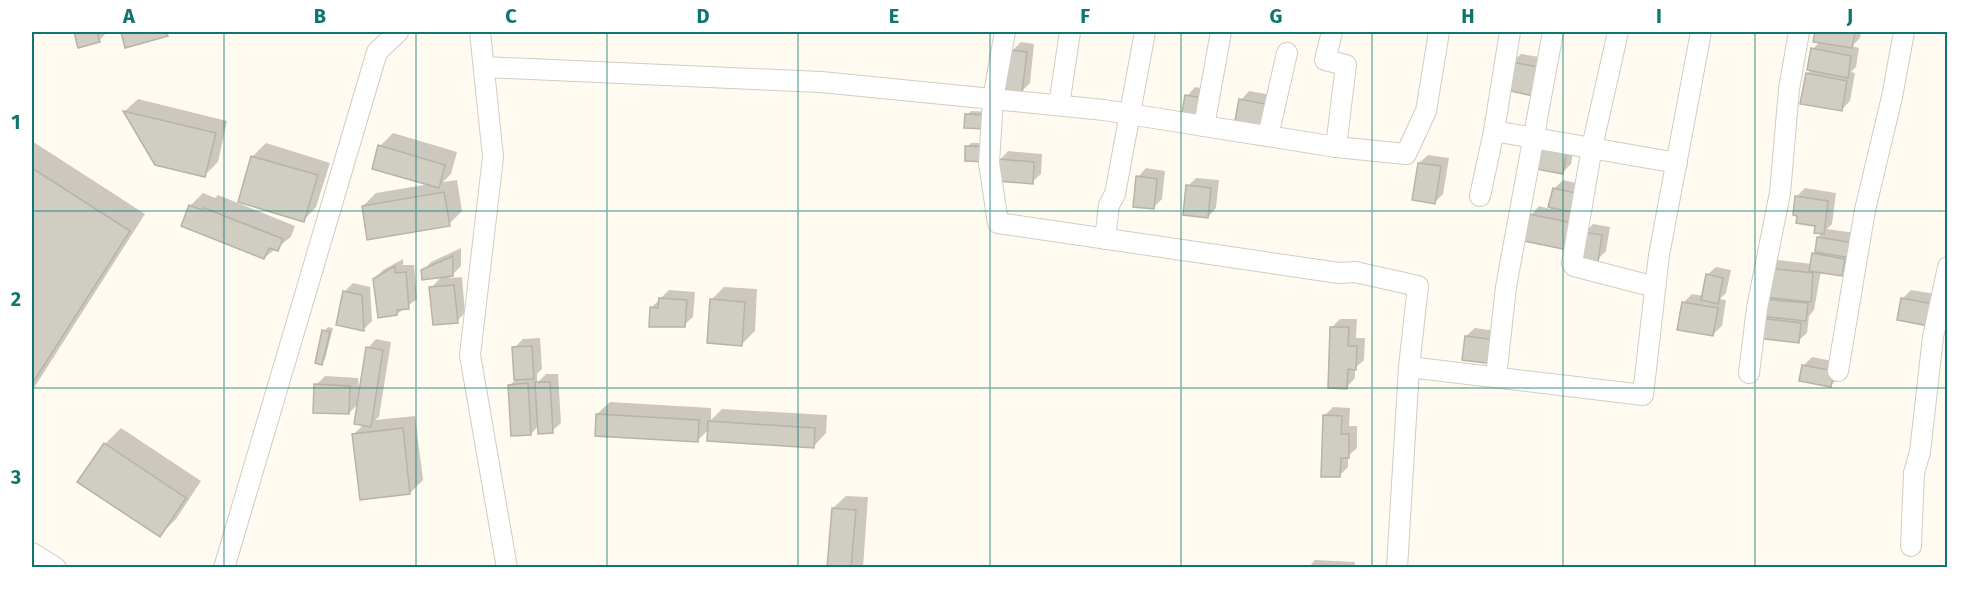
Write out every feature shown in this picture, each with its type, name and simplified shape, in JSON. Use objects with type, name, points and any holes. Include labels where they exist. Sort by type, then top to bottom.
[{"type":"street","points":[[224,567],[377,52],[398,32]]},
{"type":"street","points":[[480,32],[493,157],[470,355],[507,567]]},
{"type":"street","points":[[1005,32],[993,99],[989,162],[998,223],[1340,273],[1355,272],[1418,286],[1409,367],[1397,567]]},
{"type":"street","points":[[1059,105],[1070,32]]},
{"type":"street","points":[[1105,239],[1109,205],[1115,194],[1145,32]]},
{"type":"street","points":[[1204,126],[1221,32]]},
{"type":"street","points":[[1332,32],[1325,60],[1346,65],[1336,147]]},
{"type":"street","points":[[484,67],[821,82],[1059,105],[1131,114],[1336,147],[1406,154],[1426,111],[1439,32]]},
{"type":"street","points":[[1480,196],[1494,132],[1510,32]]},
{"type":"street","points":[[1496,377],[1506,287],[1553,32]]},
{"type":"street","points":[[1618,32],[1592,147],[1573,265],[1655,287]]},
{"type":"street","points":[[1409,367],[1643,395],[1655,287],[1701,32]]},
{"type":"street","points":[[1749,373],[1756,308],[1780,193],[1789,89],[1799,32]]},
{"type":"street","points":[[1838,371],[1865,210],[1892,97],[1904,32]]},
{"type":"street","points":[[1268,136],[1287,53]]},
{"type":"street","points":[[1494,132],[1535,137],[1677,163]]},
{"type":"street","points":[[1911,546],[1914,473],[1920,452],[1933,337],[1947,267]]},
{"type":"street","points":[[32,553],[56,567]]},
{"type":"building","points":[[74,32],[97,32],[100,42],[78,48]]},
{"type":"building","points":[[121,32],[166,32],[168,36],[125,48]]},
{"type":"building","points":[[1815,32],[1855,32],[1852,48],[1813,42]]},
{"type":"building","points":[[1811,48],[1851,56],[1848,78],[1807,70]]},
{"type":"building","points":[[1011,50],[1027,52],[1022,93],[1005,91]]},
{"type":"building","points":[[1511,62],[1544,68],[1538,97],[1506,90]]},
{"type":"building","points":[[1806,73],[1847,81],[1842,111],[1800,104]]},
{"type":"building","points":[[1185,95],[1208,99],[1204,123],[1181,119]]},
{"type":"building","points":[[1239,99],[1271,105],[1266,132],[1234,126]]},
{"type":"building","points":[[123,111],[216,133],[205,177],[155,165]]},
{"type":"building","points":[[965,114],[986,115],[986,129],[964,128]]},
{"type":"building","points":[[1540,144],[1567,149],[1563,174],[1536,169]]},
{"type":"building","points":[[378,145],[445,165],[439,188],[372,169]]},
{"type":"building","points":[[965,146],[988,147],[988,162],[965,161]]},
{"type":"building","points":[[251,156],[318,175],[304,222],[238,202]]},
{"type":"building","points":[[998,159],[1034,162],[1033,184],[997,181]]},
{"type":"building","points":[[1418,163],[1441,166],[1435,204],[1412,200]]},
{"type":"building","points":[[32,168],[130,231],[32,384]]},
{"type":"building","points":[[1136,176],[1157,179],[1154,209],[1133,207]]},
{"type":"building","points":[[1186,185],[1211,188],[1208,218],[1183,215]]},
{"type":"building","points":[[1553,188],[1580,194],[1576,213],[1548,207]]},
{"type":"building","points":[[444,192],[450,226],[367,240],[362,206]]},
{"type":"building","points":[[1795,196],[1828,201],[1824,234],[1814,233],[1815,226],[1796,223],[1797,216],[1793,215]]},
{"type":"building","points":[[189,205],[202,210],[204,208],[283,239],[278,251],[269,248],[264,259],[181,226]]},
{"type":"building","points":[[1529,214],[1578,224],[1573,251],[1524,241]]},
{"type":"building","points":[[1583,232],[1602,235],[1598,262],[1579,258]]},
{"type":"building","points":[[1817,237],[1855,243],[1852,258],[1815,252]]},
{"type":"building","points":[[1812,253],[1845,259],[1842,276],[1809,271]]},
{"type":"building","points":[[453,256],[453,276],[422,280],[421,270]]},
{"type":"building","points":[[395,266],[395,273],[406,272],[409,309],[397,310],[397,315],[378,318],[373,279]]},
{"type":"building","points":[[1767,268],[1813,273],[1811,302],[1764,297]]},
{"type":"building","points":[[1706,274],[1723,278],[1718,304],[1701,300]]},
{"type":"building","points":[[454,285],[458,323],[433,325],[429,287]]},
{"type":"building","points":[[343,291],[362,295],[364,331],[336,325]]},
{"type":"building","points":[[659,298],[687,300],[685,327],[649,327],[650,307],[658,308]]},
{"type":"building","points":[[1901,298],[1933,304],[1929,326],[1897,320]]},
{"type":"building","points":[[710,299],[745,302],[742,346],[707,343]]},
{"type":"building","points":[[1762,299],[1808,303],[1806,321],[1760,316]]},
{"type":"building","points":[[1682,302],[1718,308],[1713,336],[1677,330]]},
{"type":"building","points":[[1759,318],[1801,323],[1799,343],[1757,338]]},
{"type":"building","points":[[1330,327],[1349,327],[1348,346],[1357,346],[1356,370],[1348,369],[1347,389],[1328,388]]},
{"type":"building","points":[[322,330],[330,332],[322,365],[315,363]]},
{"type":"building","points":[[1465,336],[1496,340],[1493,364],[1462,360]]},
{"type":"building","points":[[532,346],[534,379],[514,380],[512,347]]},
{"type":"building","points":[[366,347],[383,350],[371,427],[354,424]]},
{"type":"building","points":[[1802,365],[1834,371],[1831,387],[1799,381]]},
{"type":"building","points":[[535,382],[550,382],[553,433],[538,434]]},
{"type":"building","points":[[528,383],[531,435],[511,436],[508,385]]},
{"type":"building","points":[[314,384],[350,386],[349,414],[313,413]]},
{"type":"building","points":[[596,414],[699,420],[698,442],[595,436]]},
{"type":"building","points":[[1323,415],[1342,416],[1341,434],[1349,434],[1349,458],[1341,458],[1340,477],[1321,477]]},
{"type":"building","points":[[708,421],[815,428],[814,448],[707,441]]},
{"type":"building","points":[[403,428],[410,494],[360,500],[352,434]]},
{"type":"building","points":[[104,443],[186,498],[160,537],[77,482]]},
{"type":"building","points":[[832,508],[856,510],[851,568],[827,568]]}]
